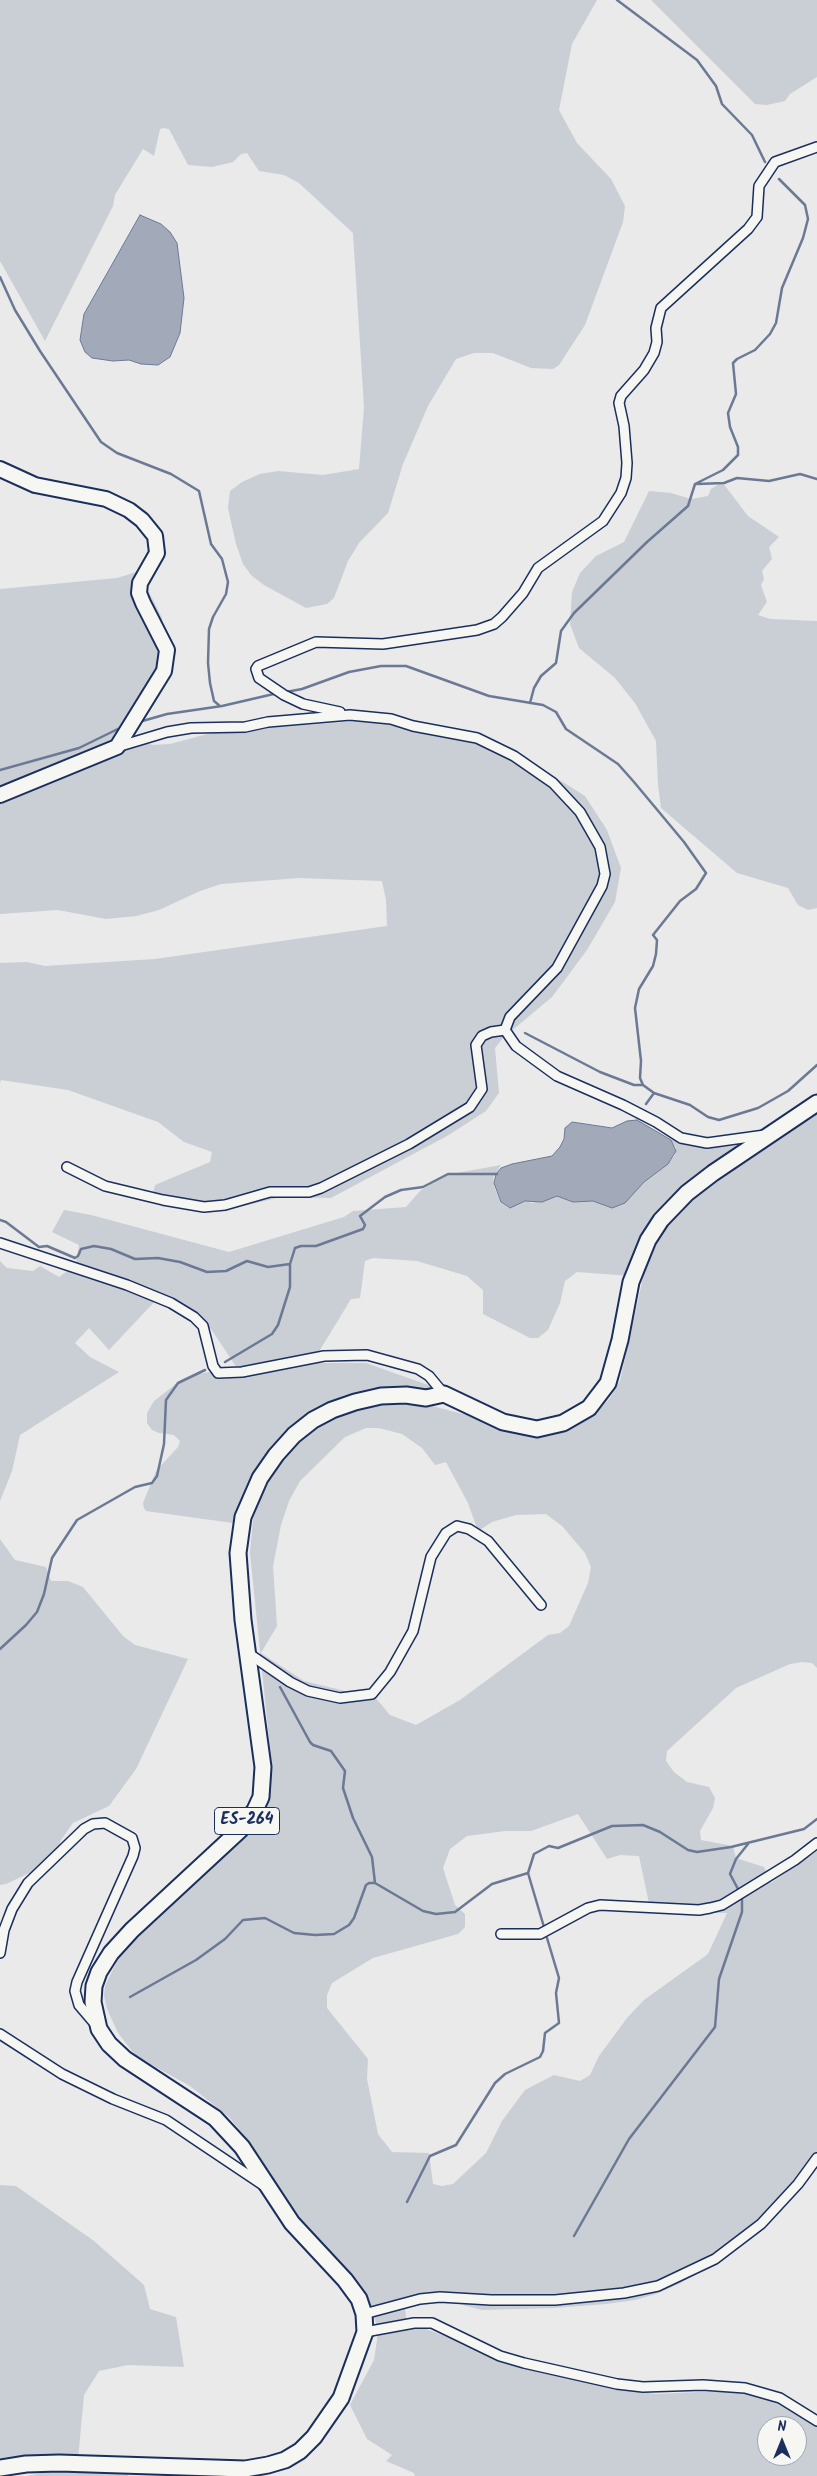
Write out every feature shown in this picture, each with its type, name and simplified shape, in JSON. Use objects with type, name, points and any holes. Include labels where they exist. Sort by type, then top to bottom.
[{"type":"main road","points":[[444,1394],[503,1422],[537,1429],[563,1423],[589,1408],[608,1383],[620,1340],[631,1282],[648,1240],[662,1220],[687,1194],[768,1134],[817,1103]]},
{"type":"main road","name":"ES-264","points":[[0,2468],[26,2464],[59,2463],[245,2468],[268,2466],[285,2460],[300,2451],[314,2437],[341,2398],[364,2332],[364,2314],[359,2300],[345,2280],[292,2223],[267,2188],[253,2163],[230,2132],[185,2097],[125,2059],[109,2044],[99,2029],[93,2002],[94,1986],[99,1972],[111,1953],[132,1930],[240,1830],[255,1810],[261,1797],[262,1766],[240,1579],[240,1535],[250,1498],[276,1455],[294,1435],[332,1410],[381,1396],[406,1395],[426,1398],[444,1394]]},
{"type":"street","points":[[768,1134],[707,1143],[681,1138],[631,1109],[557,1076],[516,1046],[506,1030],[510,1017],[557,968],[602,886],[605,867],[595,837],[580,812],[553,784],[494,745],[477,738],[413,726],[391,719],[350,715],[303,704],[275,689],[259,678],[255,672],[258,666],[306,644],[316,642],[383,644],[477,630],[494,624],[523,593],[538,568],[603,521],[621,493],[626,478],[626,442],[619,403],[621,396],[644,370],[654,354],[657,342],[656,328],[661,308],[748,229],[757,217],[758,186],[775,162],[817,147]]},
{"type":"street","points":[[0,470],[35,485],[53,490],[93,495],[115,503],[135,514],[154,536],[156,546],[155,559],[140,583],[139,593],[143,604],[163,639],[167,650],[167,660],[164,672],[117,747]]},
{"type":"street","points":[[0,795],[117,747],[167,732],[191,728],[245,727],[268,722],[350,715]]},
{"type":"street","points":[[67,1167],[104,1186],[163,1200],[204,1207],[225,1205],[270,1192],[309,1192],[321,1188],[409,1144],[470,1107],[482,1089],[476,1045],[482,1036],[491,1032],[506,1030]]},
{"type":"street","points":[[0,1243],[128,1285],[171,1303],[194,1317],[202,1326],[212,1366],[218,1372],[242,1372],[324,1356],[366,1355],[418,1369],[429,1376],[444,1394]]},
{"type":"street","points":[[248,1653],[290,1682],[317,1694],[340,1698],[372,1694],[390,1672],[413,1631],[431,1557],[446,1533],[457,1526],[469,1529],[488,1541],[541,1605]]},
{"type":"street","points":[[0,1953],[4,1930],[12,1909],[28,1883],[84,1829],[92,1824],[105,1823],[132,1838],[135,1848],[133,1856],[77,1982],[75,1991],[79,2006],[99,2029]]},
{"type":"street","points":[[501,1934],[540,1934],[588,1908],[600,1905],[699,1910],[722,1905],[817,1843]]},
{"type":"street","points":[[0,2034],[62,2074],[112,2099],[166,2120],[267,2188]]},
{"type":"street","points":[[364,2314],[440,2297],[491,2300],[555,2300],[624,2293],[658,2286],[715,2259],[761,2224],[798,2184],[817,2158]]},
{"type":"street","points":[[364,2332],[414,2323],[432,2323],[500,2356],[542,2367],[617,2384],[643,2387],[703,2385],[745,2388],[780,2398],[817,2421]]},
{"type":"shaded area","points":[[0,0],[597,0],[572,44],[559,110],[577,143],[611,179],[625,206],[623,222],[585,325],[559,365],[553,369],[531,368],[493,353],[474,353],[456,359],[428,406],[403,464],[388,513],[359,543],[348,561],[334,598],[327,604],[306,608],[264,585],[252,576],[243,564],[236,544],[228,508],[230,491],[242,482],[260,474],[278,471],[323,475],[359,469],[364,407],[353,233],[299,183],[284,175],[259,171],[247,153],[241,154],[233,162],[212,167],[188,165],[169,129],[160,129],[154,156],[143,149],[115,195],[113,206],[45,341],[0,261]]},
{"type":"shaded area","points":[[651,0],[817,0],[817,77],[790,94],[785,101],[767,105],[755,104]]},
{"type":"shaded area","points":[[722,482],[748,516],[779,537],[769,547],[772,559],[762,571],[764,579],[761,585],[767,602],[758,615],[770,619],[817,621],[817,908],[808,910],[798,905],[788,888],[737,873],[661,808],[656,741],[635,703],[615,678],[579,648],[570,624],[572,592],[580,573],[596,556],[624,542],[649,491],[671,493],[691,499],[708,496],[711,489]]},
{"type":"shaded area","points":[[153,567],[150,571],[147,588],[162,618],[165,651],[158,671],[129,726],[139,741],[153,745],[170,744],[215,732],[382,719],[501,743],[585,796],[607,830],[621,868],[615,902],[587,950],[552,997],[503,1038],[495,1048],[499,1093],[486,1111],[447,1136],[331,1198],[281,1197],[227,1210],[161,1201],[152,1198],[155,1185],[210,1162],[212,1152],[184,1142],[158,1122],[68,1090],[1,1080],[0,1083],[0,963],[27,962],[45,966],[155,959],[387,926],[386,900],[382,881],[299,878],[221,884],[200,891],[159,910],[136,916],[106,919],[58,910],[0,914],[0,589],[117,578]]},
{"type":"shaded area","points":[[817,1105],[817,1668],[812,1663],[790,1664],[736,1688],[667,1751],[666,1761],[674,1772],[687,1782],[709,1787],[715,1798],[713,1808],[700,1831],[701,1840],[733,1846],[736,1858],[764,1867],[771,1883],[817,1851],[817,2164],[810,2178],[769,2224],[714,2264],[679,2284],[656,2294],[635,2300],[606,2304],[553,2308],[482,2310],[448,2301],[422,2301],[405,2308],[406,2317],[413,2324],[495,2355],[612,2388],[656,2394],[741,2390],[774,2399],[803,2416],[757,2416],[757,2466],[807,2466],[807,2418],[817,2424],[817,2476],[415,2476],[414,2473],[386,2461],[392,2455],[367,2439],[350,2405],[374,2360],[377,2340],[377,2326],[369,2302],[359,2285],[313,2237],[282,2199],[253,2146],[229,2117],[190,2086],[139,2058],[132,2051],[118,2033],[107,2009],[104,1996],[105,1986],[120,1955],[233,1843],[267,1795],[272,1768],[250,1553],[253,1519],[264,1485],[289,1452],[318,1427],[353,1408],[385,1401],[417,1402],[497,1423],[578,1423],[596,1413],[610,1398],[620,1381],[645,1269],[662,1232],[689,1201]],"holes":[[[366,1428],[379,1428],[402,1434],[422,1448],[435,1465],[446,1462],[468,1503],[478,1531],[492,1522],[516,1515],[546,1514],[562,1526],[585,1553],[591,1567],[588,1583],[569,1626],[560,1633],[548,1635],[460,1700],[416,1725],[390,1715],[368,1689],[349,1692],[304,1681],[261,1653],[277,1626],[273,1566],[281,1525],[289,1501],[300,1481],[345,1437]],[[578,1814],[607,1859],[620,1855],[639,1856],[651,1913],[727,1913],[708,1954],[644,2000],[627,2018],[599,2056],[590,2075],[580,2081],[554,2075],[525,2090],[502,2121],[486,2153],[453,2184],[442,2186],[433,2184],[429,2153],[392,2152],[378,2134],[367,2079],[368,2059],[327,2008],[327,1995],[332,1983],[373,1958],[458,1934],[465,1927],[465,1914],[455,1905],[443,1868],[450,1849],[467,1836],[505,1831],[531,1831]]]},
{"type":"shaded area","points":[[683,1138],[700,1145],[720,1147],[743,1145],[680,1196],[631,1276],[577,1272],[565,1281],[560,1303],[548,1330],[538,1338],[530,1338],[483,1314],[483,1290],[467,1276],[417,1261],[373,1258],[365,1261],[360,1298],[351,1299],[312,1363],[366,1363],[431,1386],[429,1390],[397,1387],[372,1388],[345,1395],[316,1409],[302,1419],[264,1459],[251,1484],[240,1524],[146,1511],[144,1508],[143,1503],[156,1471],[178,1447],[180,1441],[174,1435],[152,1430],[147,1423],[147,1413],[154,1401],[181,1380],[192,1375],[216,1371],[241,1374],[211,1329],[158,1298],[109,1350],[89,1328],[75,1343],[90,1357],[119,1372],[20,1435],[12,1471],[0,1501],[0,1261],[7,1268],[33,1271],[40,1266],[59,1277],[76,1265],[79,1245],[52,1232],[64,1210],[91,1215],[229,1252],[344,1217],[353,1211],[406,1207],[420,1191],[446,1175],[501,1165],[493,1178],[501,1203],[508,1208],[525,1201],[532,1203],[557,1196],[573,1202],[593,1201],[609,1207],[622,1204],[644,1182],[668,1164],[675,1155],[676,1148],[671,1140]]},
{"type":"shaded area","points":[[0,1539],[15,1560],[46,1567],[51,1581],[68,1581],[83,1587],[123,1636],[135,1645],[188,1659],[136,1769],[109,1806],[73,1823],[61,1840],[53,1862],[0,1885]]},
{"type":"shaded area","points":[[0,2185],[16,2186],[94,2241],[144,2285],[150,2309],[176,2317],[184,2367],[128,2365],[99,2371],[84,2395],[78,2459],[0,2470]]},
{"type":"shaded area","points":[[47,2472],[128,2473],[128,2476],[27,2476]]},
{"type":"water","points":[[140,215],[161,224],[170,232],[177,243],[184,298],[180,333],[170,357],[158,365],[141,364],[129,360],[113,361],[92,358],[85,352],[80,340],[84,314]]},
{"type":"water","points":[[637,1120],[671,1140],[676,1151],[668,1164],[644,1182],[625,1203],[612,1208],[593,1201],[573,1202],[557,1196],[542,1202],[525,1201],[510,1208],[501,1202],[494,1183],[496,1174],[501,1168],[552,1156],[564,1139],[565,1128],[572,1122],[612,1128],[627,1121]]},
{"type":"waterway","points":[[617,0],[697,60],[716,86],[722,104],[752,135],[765,162]]},
{"type":"waterway","points":[[530,703],[534,688],[541,676],[556,663],[561,631],[574,613],[647,542],[688,506],[695,484],[723,470],[738,455],[738,447],[730,427],[728,413],[736,394],[733,363],[755,350],[770,334],[776,323],[782,288],[803,238],[808,219],[805,205],[779,179]]},
{"type":"waterway","points":[[0,277],[15,310],[40,351],[101,442],[117,453],[171,474],[199,491],[211,544],[222,559],[228,582],[226,594],[213,617],[209,629],[208,663],[210,683],[214,701],[220,706]]},
{"type":"waterway","points":[[697,484],[724,483],[737,478],[769,481],[800,474],[817,479]]},
{"type":"waterway","points":[[286,692],[302,689],[349,672],[381,666],[406,666],[489,696],[543,705],[556,712],[566,729],[618,764],[684,842],[706,873],[696,889],[680,901],[653,935],[657,940],[656,954],[653,966],[639,989],[635,1008],[641,1061],[640,1078],[643,1085],[654,1093],[690,1105],[708,1117],[719,1120],[758,1108],[788,1091],[817,1065]]},
{"type":"waterway","points":[[139,722],[167,714],[222,706],[278,693]]},
{"type":"waterway","points":[[0,770],[79,748],[124,726]]},
{"type":"waterway","points":[[525,1033],[600,1072],[634,1085],[643,1085]]},
{"type":"waterway","points":[[646,1104],[654,1093]]},
{"type":"waterway","points":[[225,1362],[272,1334],[278,1325],[290,1287],[290,1264],[295,1248],[316,1246],[363,1229],[365,1225],[360,1216],[385,1197],[401,1190],[423,1187],[448,1174],[497,1174]]},
{"type":"waterway","points":[[0,1220],[6,1222],[39,1247],[47,1246],[75,1258],[81,1249],[94,1246],[111,1249],[135,1259],[158,1258],[180,1262],[207,1272],[226,1271],[247,1261],[268,1267],[290,1264]]},
{"type":"waterway","points":[[0,1649],[37,1612],[44,1594],[52,1558],[77,1520],[135,1487],[152,1483],[157,1476],[164,1444],[166,1400],[178,1383],[205,1370]]},
{"type":"waterway","points":[[280,1687],[310,1742],[313,1745],[331,1751],[345,1771],[343,1788],[353,1818],[372,1857],[375,1883]]},
{"type":"waterway","points":[[544,1927],[528,1873],[534,1854],[549,1846],[558,1848],[612,1826],[643,1825],[660,1832],[688,1850],[697,1852],[731,1847],[804,1829],[817,1819]]},
{"type":"waterway","points":[[738,1889],[730,1874],[736,1859],[748,1844]]},
{"type":"waterway","points":[[130,1997],[196,1960],[225,1939],[243,1920],[265,1918],[294,1933],[334,1934],[349,1925],[354,1918],[366,1885],[369,1883],[375,1883],[423,1911],[436,1914],[455,1912],[492,1884],[528,1873]]},
{"type":"waterway","points":[[574,2236],[629,2139],[715,2027],[719,1979],[742,1912],[742,1900]]},
{"type":"waterway","points":[[407,2202],[430,2156],[456,2145],[495,2083],[505,2074],[540,2057],[543,2051],[545,2033],[559,2023],[556,1993],[559,1978],[547,1938]]}]
